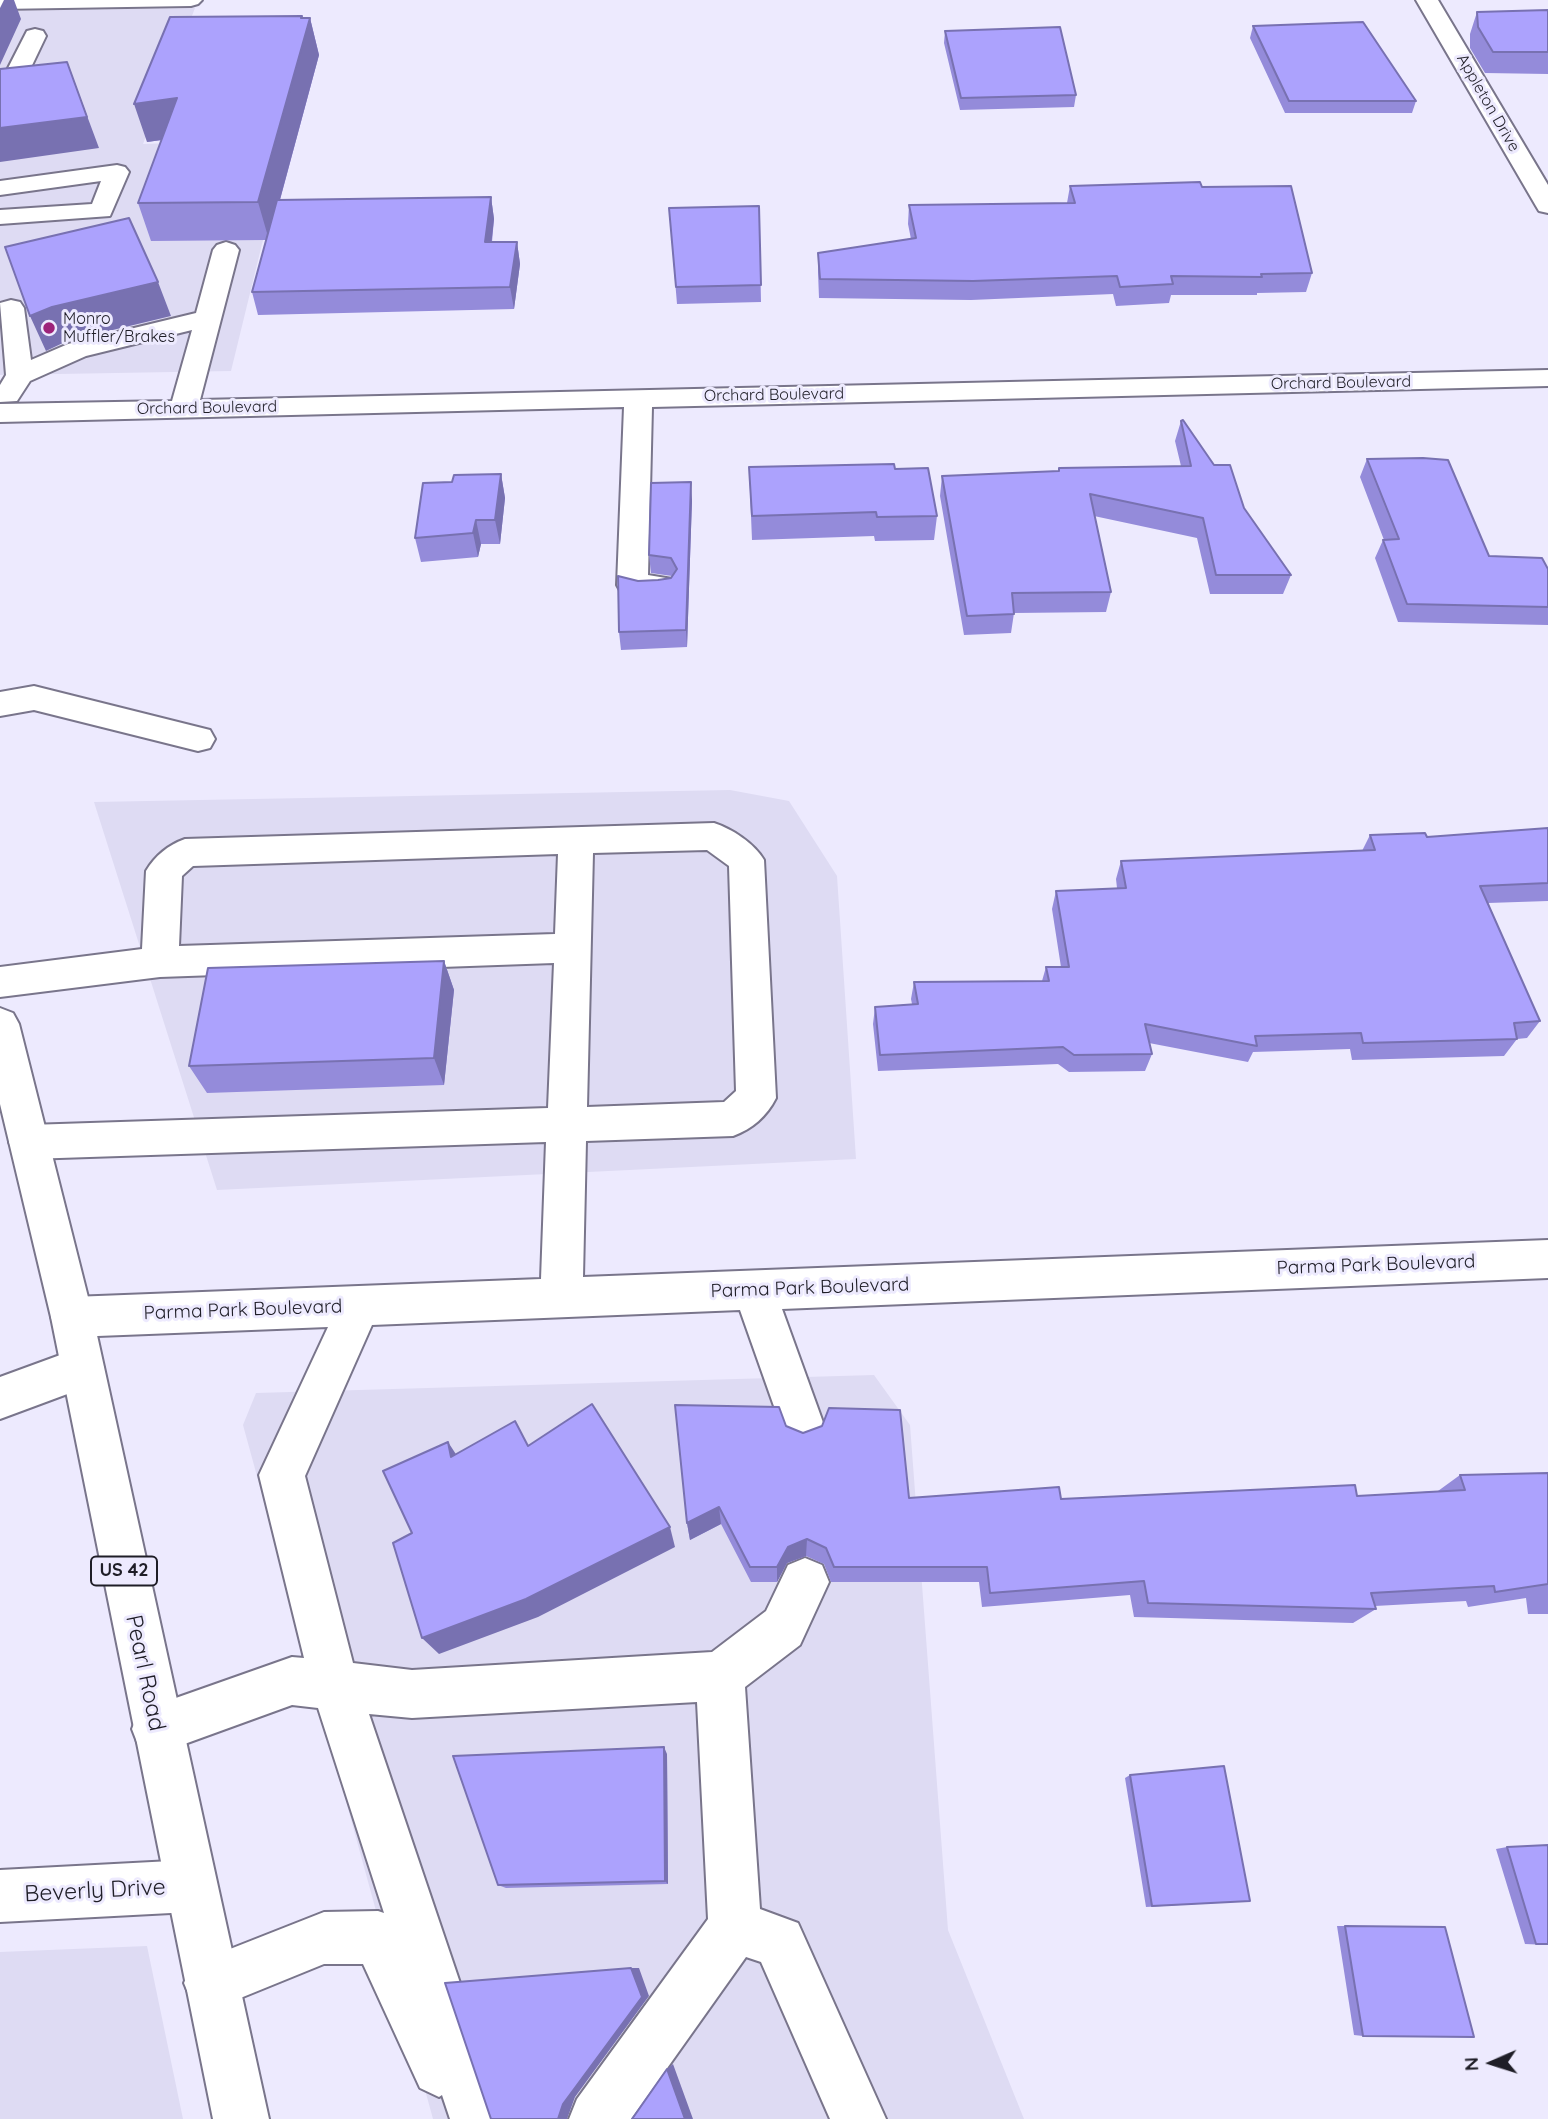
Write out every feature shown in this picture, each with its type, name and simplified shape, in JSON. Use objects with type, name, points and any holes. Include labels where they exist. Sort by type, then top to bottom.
[{"type":"street","points":[[8,2],[191,0]]},
{"type":"street","name":"Appleton Drive","points":[[1427,0],[1548,206]]},
{"type":"street","points":[[0,82],[14,80],[35,36]]},
{"type":"street","points":[[0,188],[117,172],[101,211],[0,216]]},
{"type":"street","points":[[184,409],[226,250]]},
{"type":"street","points":[[0,311],[12,309],[20,375]]},
{"type":"street","points":[[0,404],[20,375],[77,350],[208,318]]},
{"type":"street","name":"Orchard Boulevard","points":[[0,412],[1548,378]]},
{"type":"street","points":[[638,398],[632,585],[661,586]]},
{"type":"street","points":[[0,704],[34,698],[198,738]]},
{"type":"street","points":[[29,1142],[733,1119],[756,1098],[746,860],[714,836],[185,853],[164,870],[160,962]]},
{"type":"street","points":[[561,1298],[569,1123],[576,841]]},
{"type":"street","points":[[0,982],[160,962],[572,948]]},
{"type":"street","name":"Pearl Road","points":[[0,1024],[8,1092],[29,1142],[72,1317],[241,2119]]},
{"type":"street","name":"Parma Park Boulevard","points":[[72,1317],[1548,1259]]},
{"type":"street","points":[[754,1290],[803,1428]]},
{"type":"street","points":[[360,1305],[282,1475],[335,1686],[478,2119]]},
{"type":"street","points":[[0,1398],[82,1368]]},
{"type":"street","points":[[157,1729],[292,1681],[412,1694],[720,1676],[783,1628],[805,1582]]},
{"type":"street","points":[[597,2119],[734,1927],[720,1676]]},
{"type":"street","name":"Beverly Drive","points":[[0,1896],[190,1886]]},
{"type":"street","points":[[734,1927],[779,1942],[858,2119]]},
{"type":"street","points":[[211,1983],[324,1938],[378,1937],[462,2119]]},
{"type":"shaded area","points":[[195,8],[143,144],[293,139],[262,244],[231,371],[0,375],[0,11]]},
{"type":"shaded area","points":[[730,790],[789,801],[837,876],[856,1159],[217,1190],[94,802]]},
{"type":"shaded area","points":[[874,1375],[910,1425],[948,1930],[1024,2119],[433,2119],[243,1425],[256,1393]]},
{"type":"shaded area","points":[[147,1946],[183,2119],[0,2119],[0,1952]]},
{"type":"building","points":[[1548,10],[1548,52],[1493,52],[1478,27],[1477,12]]},
{"type":"building","points":[[302,16],[301,18],[310,18],[258,202],[138,203],[177,98],[134,104],[170,17]]},
{"type":"building","points":[[1363,22],[1416,101],[1289,101],[1253,26]]},
{"type":"building","points":[[1060,27],[1076,95],[961,98],[945,31]]},
{"type":"building","points":[[67,62],[87,117],[0,128],[0,69]]},
{"type":"building","points":[[1200,182],[1202,187],[1291,186],[1312,273],[1261,274],[1262,277],[1171,276],[1173,284],[1120,287],[1117,276],[973,281],[820,279],[818,253],[916,238],[909,205],[1075,203],[1070,186]]},
{"type":"building","points":[[491,197],[485,242],[517,242],[510,287],[252,292],[277,200]]},
{"type":"building","points":[[759,206],[761,285],[676,287],[669,208]]},
{"type":"building","points":[[129,218],[158,282],[52,307],[30,316],[5,247]]},
{"type":"building","points":[[1183,420],[1214,465],[1230,465],[1244,508],[1291,575],[1216,575],[1203,518],[1090,494],[1111,592],[1012,593],[1014,614],[967,616],[942,476],[1059,471],[1059,468],[1191,466],[1181,421]]},
{"type":"building","points":[[1367,459],[1448,460],[1489,556],[1542,558],[1548,569],[1548,607],[1407,604],[1383,540],[1399,539]]},
{"type":"building","points":[[894,464],[895,469],[928,468],[937,516],[877,517],[876,512],[752,516],[749,467]]},
{"type":"building","points":[[501,474],[495,520],[476,520],[473,533],[415,538],[423,483],[452,482],[454,475]]},
{"type":"building","points":[[691,482],[686,630],[619,632],[618,576],[638,581],[658,580],[671,578],[677,569],[671,558],[649,555],[651,483]]},
{"type":"building","points":[[1548,828],[1548,883],[1480,886],[1540,1021],[1514,1023],[1517,1039],[1363,1043],[1361,1033],[1255,1036],[1257,1046],[1145,1024],[1152,1054],[1074,1055],[1063,1047],[880,1055],[875,1007],[918,1004],[914,982],[1049,981],[1046,967],[1069,967],[1056,891],[1126,888],[1121,861],[1375,850],[1370,835],[1425,833],[1427,837]]},
{"type":"building","points":[[444,961],[434,1058],[189,1066],[208,968]]},
{"type":"building","points":[[592,1404],[670,1527],[526,1599],[422,1638],[393,1543],[412,1533],[383,1471],[448,1442],[451,1457],[515,1421],[528,1446]]},
{"type":"building","points":[[675,1405],[779,1407],[786,1426],[803,1433],[822,1426],[829,1408],[900,1410],[909,1498],[1059,1487],[1061,1499],[1355,1485],[1357,1496],[1465,1490],[1460,1475],[1548,1473],[1548,1584],[1495,1592],[1494,1586],[1371,1593],[1376,1609],[1148,1603],[1144,1581],[990,1593],[987,1567],[834,1567],[826,1548],[807,1539],[788,1547],[777,1567],[750,1567],[719,1507],[687,1523]]},
{"type":"building","points":[[664,1747],[665,1881],[498,1885],[453,1756]]},
{"type":"building","points":[[1224,1766],[1250,1901],[1152,1906],[1130,1775]]},
{"type":"building","points":[[1548,1845],[1548,1944],[1536,1944],[1507,1847]]},
{"type":"building","points":[[1345,1926],[1445,1927],[1474,2037],[1363,2036]]},
{"type":"building","points":[[631,1968],[642,1997],[563,2104],[558,2119],[491,2119],[445,1983]]},
{"type":"building","points":[[667,2069],[685,2119],[632,2119]]},
{"type":"place","name":"Monro Muffler/Brakes","points":[[49,328]]}]
